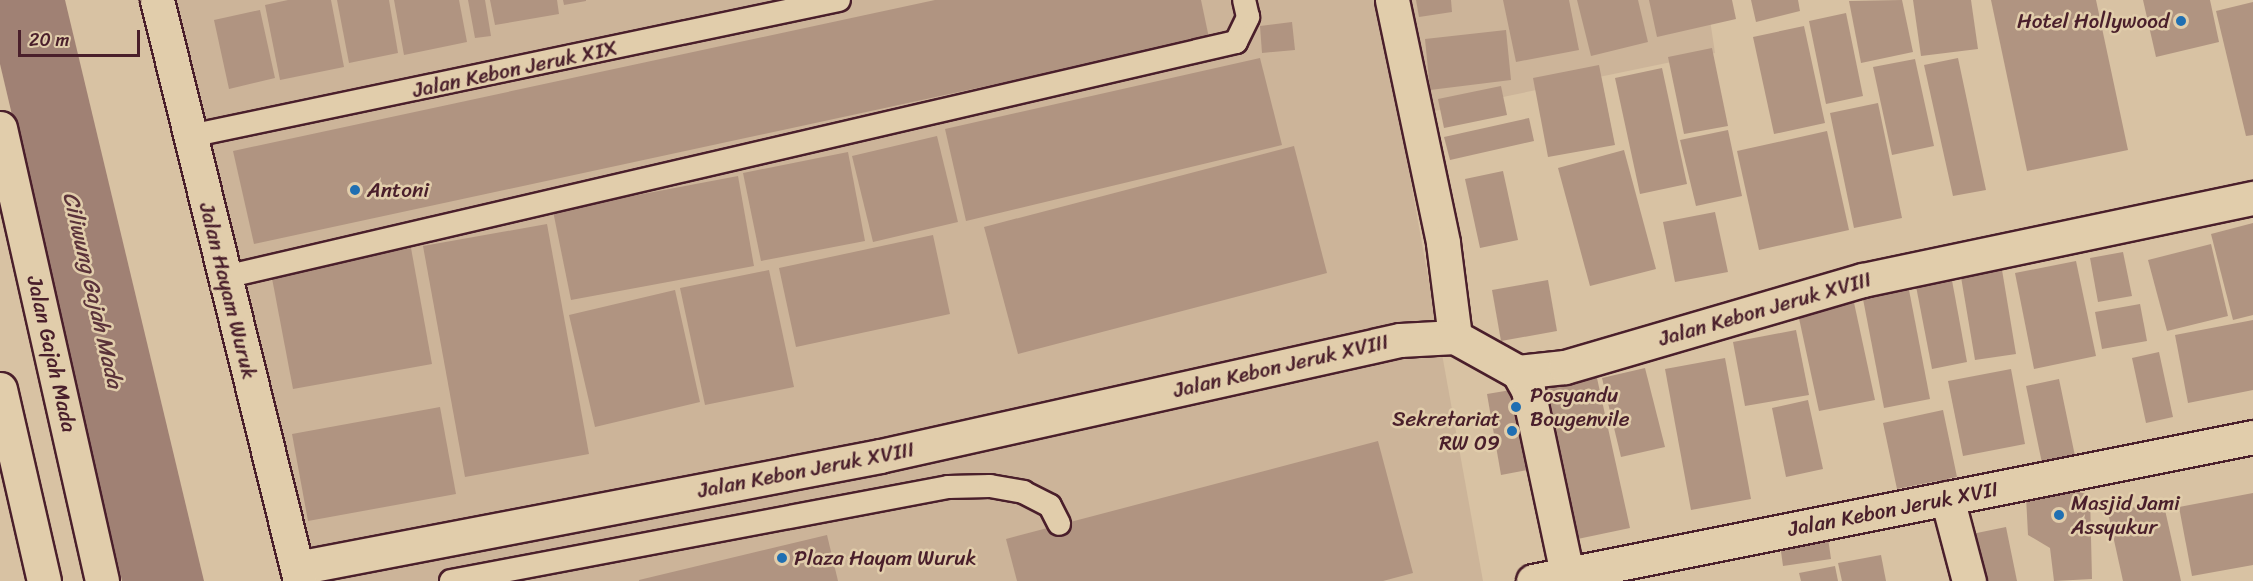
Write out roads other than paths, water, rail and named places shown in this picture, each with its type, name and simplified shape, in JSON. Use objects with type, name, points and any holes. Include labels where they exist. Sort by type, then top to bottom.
[{"type":"street","name":"Jalan Hayam Wuruk","points":[[157,0],[298,575]]},
{"type":"street","points":[[1392,0],[1443,243],[1455,338]]},
{"type":"street","name":"Jalan Gajah Mada","points":[[0,128],[102,581]]},
{"type":"street","name":"Jalan Kebon Jeruk XVIII","points":[[298,575],[880,456],[1400,339],[1455,338],[1518,372],[1565,366],[1863,280],[2253,198]]},
{"type":"street","points":[[1518,372],[1528,390],[1567,574]]},
{"type":"street","points":[[0,389],[44,581]]},
{"type":"street","name":"Jalan Kebon Jeruk XVII","points":[[1533,581],[1567,574],[1664,568],[1947,498],[2253,437]]},
{"type":"street","points":[[1947,498],[1969,581]]},
{"type":"lane","name":"Jalan Kebon Jeruk XIX","points":[[190,136],[839,0]]},
{"type":"lane","points":[[225,277],[1236,42],[1248,17],[1244,0]]},
{"type":"lane","points":[[451,581],[948,487],[990,486],[1023,492],[1050,506],[1059,525]]},
{"type":"water","name":"Ciliwung Gajah Mada","points":[[0,0],[65,0],[204,581],[122,581],[0,64]]},
{"type":"place","name":"Hotel Hollywood","points":[[2181,21]]},
{"type":"place","name":"Antoni","points":[[355,190]]},
{"type":"place","name":"Posyandu Bougenvile","points":[[1516,407]]},
{"type":"place","name":"Sekretariat RW 09","points":[[1512,431]]},
{"type":"place","name":"Masjid Jami Assyukur","points":[[2059,515]]},
{"type":"place","name":"Plaza Hayam Wuruk","points":[[782,558]]}]
